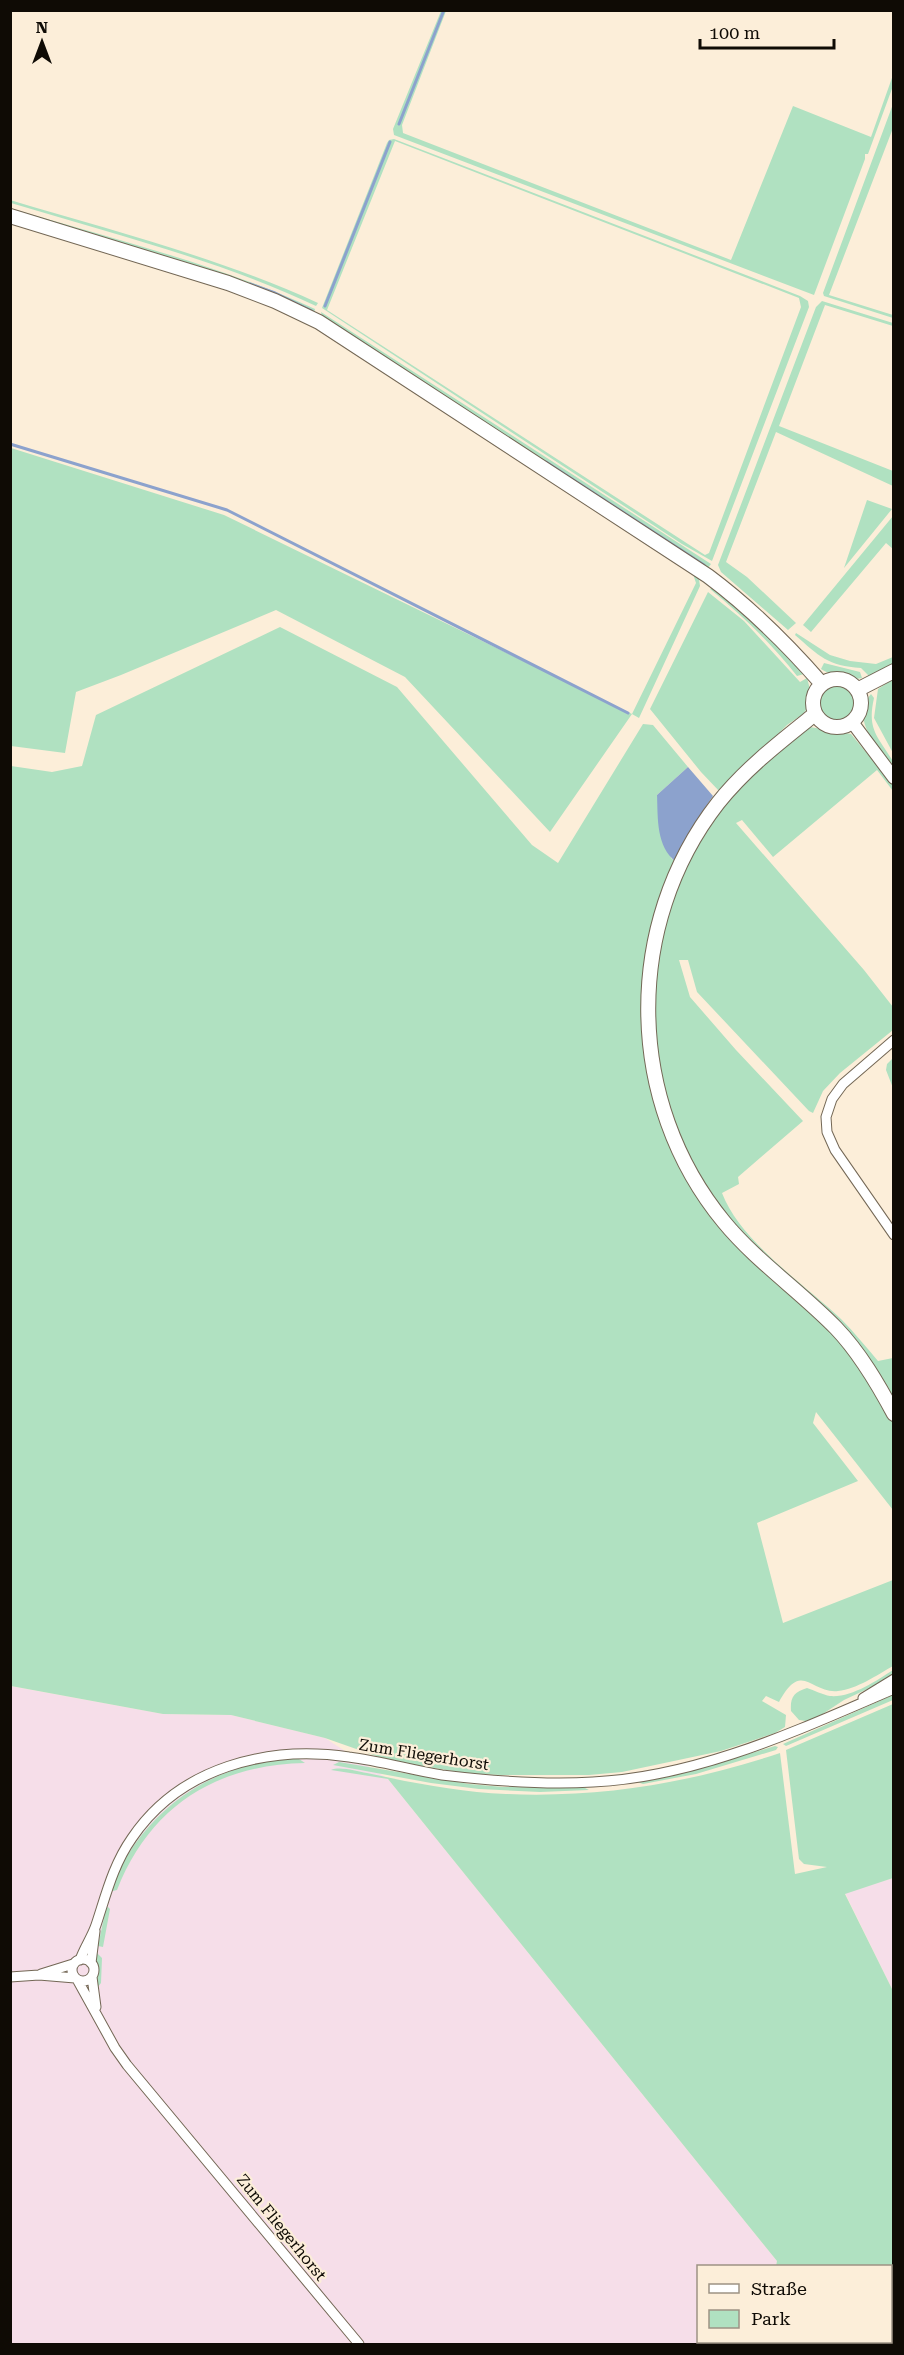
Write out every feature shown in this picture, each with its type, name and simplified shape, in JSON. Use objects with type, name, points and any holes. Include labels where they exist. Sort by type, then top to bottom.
[{"type":"main road","points":[[10,216],[228,283],[275,301],[319,322],[708,576],[756,614],[784,641],[822,684]]},
{"type":"main road","points":[[857,690],[894,671]]},
{"type":"main road","points":[[837,679],[845,680],[857,690],[860,696],[860,710],[852,722],[846,726],[825,725],[815,714],[813,698],[822,684],[837,679]]},
{"type":"main road","points":[[815,714],[764,754],[736,782],[700,828],[680,865],[656,930],[650,961],[649,1042],[665,1114],[673,1138],[693,1177],[724,1222],[837,1329],[876,1381],[894,1414]]},
{"type":"street","points":[[852,722],[894,778]]},
{"type":"street","points":[[894,1040],[843,1084],[832,1099],[826,1117],[827,1131],[835,1150],[894,1235]]},
{"type":"street","points":[[838,1714],[894,1679]]},
{"type":"street","name":"Zum Fliegerhorst","points":[[91,1963],[95,1929],[112,1875],[138,1830],[168,1800],[191,1783],[236,1763],[282,1754],[328,1755],[469,1778],[538,1782],[612,1781],[658,1773],[732,1754],[777,1739],[894,1689]]},
{"type":"street","name":"Zum Fliegerhorst","points":[[77,1962],[95,1929]]},
{"type":"street","points":[[76,1979],[71,1971],[77,1962]]},
{"type":"street","points":[[10,1977],[39,1975],[86,1981],[92,1977],[94,1970],[91,1963],[77,1962],[39,1975]]},
{"type":"street","name":"Zum Fliegerhorst","points":[[92,1977],[97,2012]]},
{"type":"street","name":"Zum Fliegerhorst","points":[[76,1979],[127,2065],[359,2344]]},
{"type":"shaded area","points":[[10,1686],[163,1714],[231,1715],[325,1738],[388,1779],[777,2261],[776,2265],[697,2265],[697,2343],[764,2344],[11,2344]]},
{"type":"shaded area","points":[[893,1878],[893,1991],[845,1893]]},
{"type":"green space","points":[[441,11],[446,11],[402,125],[403,133],[731,260],[793,106],[871,137],[893,75],[893,86],[868,154],[865,154],[814,295],[394,135],[393,129]]},
{"type":"green space","points":[[893,104],[893,128],[829,295],[893,315],[893,318],[824,296],[823,293]]},
{"type":"green space","points":[[394,139],[808,301],[809,307],[712,561],[682,544],[322,308],[389,140]],"holes":[[[395,141],[799,298],[801,307],[709,553],[705,555],[327,310]]]},
{"type":"green space","points":[[10,200],[205,259],[318,303],[316,306],[204,261],[11,203]]},
{"type":"green space","points":[[10,208],[203,265],[315,309],[314,313],[11,213]]},
{"type":"green space","points":[[822,301],[893,323],[893,326],[825,305],[779,426],[893,471],[893,486],[776,432],[726,562],[747,577],[796,623],[788,630],[721,572],[718,565],[816,307]]},
{"type":"green space","points":[[321,312],[711,564],[708,568],[704,567],[322,317]]},
{"type":"green space","points":[[11,448],[224,515],[632,714],[550,832],[405,677],[276,610],[76,692],[65,753],[11,746]]},
{"type":"green space","points":[[867,500],[892,509],[844,568]]},
{"type":"green space","points":[[893,516],[893,549],[886,543],[811,632],[803,625]]},
{"type":"green space","points":[[698,573],[700,586],[639,718],[632,714],[696,583],[693,574]]},
{"type":"green space","points":[[713,587],[780,643],[804,674],[797,676],[756,630],[710,589]]},
{"type":"green space","points":[[708,592],[744,621],[800,682],[807,678],[811,693],[803,714],[787,725],[720,792],[650,709]]},
{"type":"green space","points":[[280,627],[397,687],[532,845],[558,863],[643,724],[653,725],[688,767],[657,795],[671,858],[676,862],[662,898],[646,1042],[689,1179],[832,1332],[853,1358],[893,1423],[893,1510],[816,1412],[813,1423],[858,1481],[757,1523],[783,1623],[893,1580],[893,1666],[845,1690],[829,1691],[801,1680],[787,1689],[779,1702],[766,1696],[762,1701],[786,1715],[785,1727],[775,1733],[721,1751],[622,1772],[589,1775],[472,1774],[379,1757],[325,1738],[231,1715],[163,1714],[11,1686],[11,766],[52,772],[82,766],[96,715]]},
{"type":"green space","points":[[796,633],[830,655],[850,661],[876,664],[893,657],[893,666],[869,676],[861,668],[840,665],[825,659],[795,635]]},
{"type":"green space","points":[[824,663],[860,672],[862,678],[847,678],[830,673],[821,669]]},
{"type":"green space","points":[[893,679],[893,753],[874,718],[878,689]]},
{"type":"green space","points":[[836,684],[850,689],[855,703],[850,717],[836,722],[822,717],[817,703],[822,689]]},
{"type":"green space","points":[[871,694],[874,698],[873,725],[878,738],[893,761],[890,765],[872,740],[864,721],[865,703]]},
{"type":"green space","points":[[810,727],[851,734],[893,785],[893,791],[877,770],[773,857],[742,820],[736,823],[864,970],[893,1007],[893,1030],[840,1073],[823,1091],[813,1113],[697,992],[688,960],[679,960],[690,997],[803,1121],[738,1177],[739,1184],[722,1193],[743,1228],[774,1260],[841,1319],[878,1361],[893,1358],[893,1402],[885,1384],[731,1223],[700,1178],[671,1116],[658,1069],[653,999],[661,933],[685,867],[723,806],[769,756]]},
{"type":"green space","points":[[893,1058],[893,1088],[886,1070],[887,1064]]},
{"type":"green space","points":[[893,1670],[893,1677],[844,1700],[815,1719],[799,1720],[791,1711],[791,1702],[796,1693],[807,1688],[824,1695],[838,1696],[863,1688]]},
{"type":"green space","points":[[893,1695],[893,1700],[786,1746],[783,1744]]},
{"type":"green space","points":[[893,1704],[893,1878],[845,1894],[893,1991],[893,2344],[764,2344],[892,2343],[892,2265],[776,2265],[777,2261],[388,1779],[331,1770],[348,1769],[419,1784],[471,1791],[541,1795],[576,1794],[679,1780],[713,1773],[780,1753],[795,1874],[827,1867],[804,1864],[799,1859],[786,1750]]},
{"type":"green space","points":[[778,1747],[776,1750],[696,1774],[643,1784],[637,1782],[725,1761]]},
{"type":"green space","points":[[282,1759],[299,1759],[305,1763],[243,1772],[215,1782],[190,1796],[168,1813],[148,1835],[131,1861],[117,1890],[113,1891],[121,1866],[143,1833],[176,1801],[215,1777],[236,1769]]},
{"type":"green space","points":[[339,1762],[469,1784],[589,1790],[540,1792],[479,1789],[431,1783],[333,1765]]},
{"type":"green space","points":[[108,1907],[110,1909],[103,1947],[98,1946]]},
{"type":"green space","points":[[96,1952],[102,1958],[101,1983],[97,1988]]},
{"type":"water","points":[[688,767],[713,796],[698,818],[676,862],[669,856],[661,840],[657,795]]},
{"type":"waterway","points":[[399,124],[444,10]]},
{"type":"waterway","points":[[325,306],[390,142]]},
{"type":"waterway","points":[[250,284],[312,311]]},
{"type":"waterway","points":[[10,444],[227,510],[628,713]]},
{"type":"waterway","points":[[546,462],[704,565]]}]
